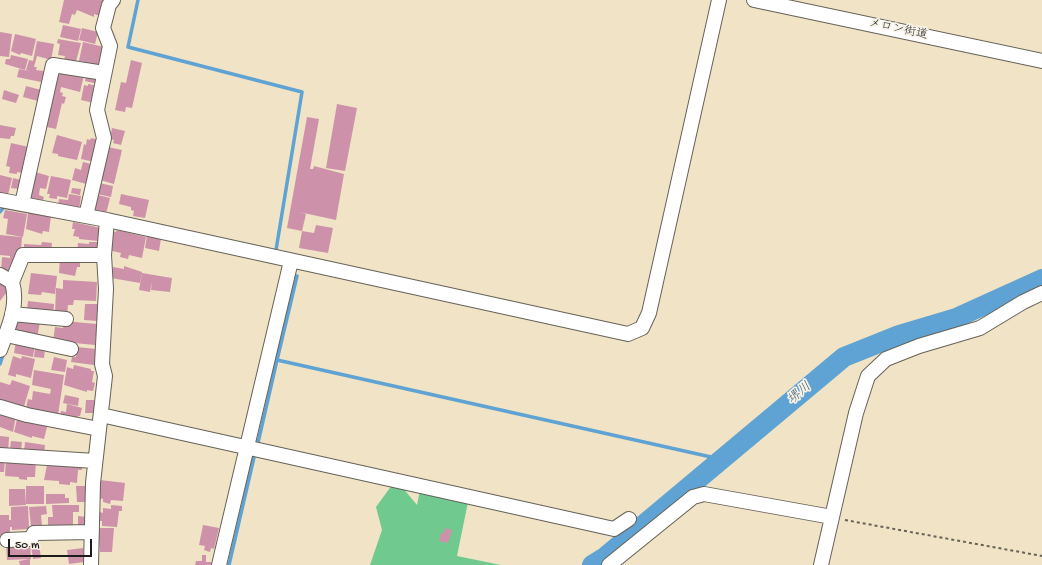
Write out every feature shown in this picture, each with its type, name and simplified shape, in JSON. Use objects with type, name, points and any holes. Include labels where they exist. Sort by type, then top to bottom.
[{"type":"street","points":[[86,216],[104,138],[97,110],[110,46],[103,28],[109,5],[113,0]]},
{"type":"street","points":[[0,200],[107,220],[628,334],[642,328],[649,313],[719,0]]},
{"type":"street","name":"メロン街道","points":[[754,0],[1042,61]]},
{"type":"street","points":[[22,204],[54,65],[104,73]]},
{"type":"street","points":[[91,565],[95,462],[105,376],[102,364],[106,289],[104,255],[107,220]]},
{"type":"street","points":[[0,350],[6,335],[8,317],[15,293],[6,279],[22,255],[104,255]]},
{"type":"street","points":[[218,565],[291,261]]},
{"type":"street","points":[[821,565],[856,412],[868,376],[886,359],[919,346],[980,328],[1023,302],[1042,293]]},
{"type":"street","points":[[8,317],[66,319]]},
{"type":"street","points":[[6,335],[71,349]]},
{"type":"street","points":[[0,407],[99,429]]},
{"type":"street","points":[[101,415],[246,446],[614,530],[629,519]]},
{"type":"street","points":[[0,454],[95,462]]},
{"type":"street","points":[[609,565],[693,497],[704,494],[832,518]]},
{"type":"street","points":[[7,540],[31,539],[34,533],[92,532]]},
{"type":"path","points":[[832,518],[1042,556]]},
{"type":"green space","points":[[392,485],[402,487],[417,505],[420,490],[468,502],[457,556],[501,565],[370,565],[382,530],[376,507]]},
{"type":"building","points":[[64,0],[104,0],[100,16],[94,14],[94,17],[77,10],[75,15],[72,14],[69,24],[59,22]]},
{"type":"building","points":[[63,25],[81,29],[78,41],[60,37]]},
{"type":"building","points":[[82,28],[98,32],[95,44],[79,40]]},
{"type":"building","points":[[0,32],[12,34],[9,57],[0,56]]},
{"type":"building","points":[[15,34],[36,39],[32,56],[21,53],[20,55],[11,51]]},
{"type":"building","points":[[58,39],[81,43],[75,65],[63,63],[65,56],[58,55],[60,44],[57,43]]},
{"type":"building","points":[[37,41],[54,44],[51,60],[37,56],[34,67],[37,67],[36,70],[44,71],[41,82],[17,77],[19,69],[29,71],[26,70],[29,60],[33,61]]},
{"type":"building","points":[[83,42],[104,47],[101,66],[84,64],[85,62],[79,61]]},
{"type":"building","points":[[11,55],[28,59],[25,70],[5,64],[6,59],[10,59]]},
{"type":"building","points":[[131,60],[142,63],[132,108],[126,107],[125,112],[115,110],[121,82],[126,83]]},
{"type":"building","points":[[59,69],[84,75],[80,92],[61,87],[60,92],[63,93],[62,96],[66,97],[64,104],[62,103],[56,129],[47,127]]},
{"type":"building","points":[[87,73],[100,75],[98,84],[85,81]]},
{"type":"building","points":[[88,84],[98,86],[94,103],[81,100],[84,85],[88,86]]},
{"type":"building","points":[[26,86],[41,90],[38,101],[23,97]]},
{"type":"building","points":[[4,90],[19,95],[16,103],[2,99]]},
{"type":"building","points":[[337,104],[357,108],[345,171],[326,168]]},
{"type":"building","points":[[307,117],[319,119],[310,169],[313,169],[314,166],[344,174],[336,220],[299,212],[306,214],[302,231],[287,228]]},
{"type":"building","points":[[0,125],[16,128],[14,136],[11,136],[10,139],[0,138]]},
{"type":"building","points":[[112,128],[125,131],[121,145],[113,143],[114,140],[110,139]]},
{"type":"building","points":[[57,135],[82,142],[77,160],[58,156],[58,154],[52,153]]},
{"type":"building","points":[[91,138],[100,140],[95,162],[81,159],[84,144],[86,145],[87,139],[90,140]]},
{"type":"building","points":[[11,143],[29,147],[23,173],[9,173],[10,167],[6,166]]},
{"type":"building","points":[[108,147],[122,150],[114,184],[100,180]]},
{"type":"building","points":[[83,162],[95,165],[90,185],[72,180],[75,168],[81,170]]},
{"type":"building","points":[[35,172],[49,176],[46,189],[40,188],[39,195],[44,197],[42,203],[29,201]]},
{"type":"building","points":[[0,175],[12,178],[8,195],[0,193]]},
{"type":"building","points":[[51,176],[71,180],[67,198],[57,196],[57,199],[49,198],[50,194],[47,194]]},
{"type":"building","points":[[13,178],[21,180],[19,189],[11,188]]},
{"type":"building","points":[[99,183],[113,186],[111,197],[97,194]]},
{"type":"building","points":[[72,188],[81,189],[80,195],[71,193]]},
{"type":"building","points":[[69,194],[81,196],[79,210],[58,206],[59,199],[68,200]]},
{"type":"building","points":[[121,194],[149,200],[145,218],[133,216],[134,211],[131,210],[131,207],[119,204]]},
{"type":"building","points":[[98,195],[110,198],[106,214],[94,212]]},
{"type":"building","points":[[5,210],[27,214],[23,237],[6,234],[8,219],[3,218]]},
{"type":"building","points":[[28,213],[51,216],[49,232],[43,231],[42,234],[26,229]]},
{"type":"building","points":[[73,222],[101,228],[98,241],[79,239],[79,237],[73,236],[75,229],[72,229]]},
{"type":"building","points":[[316,225],[333,228],[328,253],[299,248],[302,231],[314,233]]},
{"type":"building","points":[[117,230],[146,237],[142,258],[129,255],[128,259],[120,257],[121,253],[108,250],[113,231],[116,232]]},
{"type":"building","points":[[0,235],[22,237],[20,263],[16,273],[1,271],[2,257],[10,258],[10,256],[0,255]]},
{"type":"building","points":[[147,236],[161,239],[159,251],[145,248]]},
{"type":"building","points":[[42,242],[52,243],[51,253],[24,253],[24,244],[41,245]]},
{"type":"building","points":[[89,242],[99,242],[99,254],[77,253],[78,243],[89,244]]},
{"type":"building","points":[[60,256],[80,256],[80,267],[77,267],[75,276],[59,273]]},
{"type":"building","points":[[124,266],[142,272],[140,283],[111,278],[113,267],[124,269]]},
{"type":"building","points":[[31,273],[57,276],[55,294],[42,292],[41,295],[28,294]]},
{"type":"building","points":[[142,273],[172,278],[170,292],[151,290],[152,281],[150,292],[139,290]]},
{"type":"building","points":[[63,280],[97,282],[96,301],[74,300],[73,305],[68,305],[67,315],[55,315],[56,288],[63,289]]},
{"type":"building","points":[[0,281],[10,288],[0,301]]},
{"type":"building","points":[[28,301],[54,304],[53,314],[27,310]]},
{"type":"building","points":[[85,304],[98,304],[97,321],[84,320]]},
{"type":"building","points":[[18,317],[40,322],[37,338],[14,332]]},
{"type":"building","points":[[64,321],[97,324],[95,345],[53,341],[55,327],[63,328]]},
{"type":"building","points":[[16,341],[35,344],[33,357],[14,353]]},
{"type":"building","points":[[77,347],[96,349],[94,365],[71,362],[72,357],[76,357]]},
{"type":"building","points":[[35,348],[45,349],[44,358],[34,357]]},
{"type":"building","points":[[13,356],[21,359],[22,356],[35,359],[31,378],[16,374],[16,377],[8,375]]},
{"type":"building","points":[[54,357],[67,360],[65,372],[51,370]]},
{"type":"building","points":[[74,365],[94,371],[92,382],[95,383],[93,391],[87,390],[87,392],[64,385],[67,367],[73,369]]},
{"type":"building","points":[[34,370],[64,375],[58,415],[29,410],[30,408],[26,408],[28,399],[32,400],[33,391],[50,394],[51,389],[32,385]]},
{"type":"building","points":[[12,380],[30,386],[23,410],[0,405],[0,382],[10,385]]},
{"type":"building","points":[[65,395],[79,398],[78,406],[63,403]]},
{"type":"building","points":[[86,400],[94,400],[94,413],[85,413]]},
{"type":"building","points":[[67,404],[82,408],[76,423],[59,419],[61,411],[66,412]]},
{"type":"building","points":[[0,410],[16,416],[13,432],[0,427]]},
{"type":"building","points":[[18,415],[48,423],[44,439],[32,436],[32,438],[14,432]]},
{"type":"building","points":[[0,436],[9,437],[8,453],[0,452]]},
{"type":"building","points":[[11,441],[22,442],[21,450],[10,449]]},
{"type":"building","points":[[25,442],[45,445],[44,455],[24,452]]},
{"type":"building","points":[[0,457],[5,458],[4,472],[0,472]]},
{"type":"building","points":[[6,458],[36,460],[35,477],[27,477],[27,480],[19,479],[19,477],[5,476]]},
{"type":"building","points":[[48,460],[82,463],[82,470],[78,470],[77,483],[70,482],[70,485],[59,484],[59,481],[44,480]]},
{"type":"building","points":[[100,480],[125,483],[123,501],[111,500],[110,504],[103,502],[103,499],[99,498],[100,491],[98,491]]},
{"type":"building","points":[[26,486],[44,486],[44,504],[26,504]]},
{"type":"building","points":[[76,486],[86,486],[86,502],[77,502]]},
{"type":"building","points":[[9,489],[25,489],[26,505],[9,506]]},
{"type":"building","points":[[46,494],[65,494],[65,498],[69,498],[69,503],[46,504]]},
{"type":"building","points":[[52,505],[79,505],[79,512],[73,512],[73,530],[48,527],[48,517],[53,517]]},
{"type":"building","points":[[111,505],[122,506],[122,511],[119,511],[117,527],[102,526],[102,521],[99,521],[100,512],[103,513],[103,508],[111,509]]},
{"type":"building","points":[[28,506],[29,529],[12,530],[12,527],[10,527],[10,535],[0,535],[0,515],[9,515],[9,520],[11,520],[11,507]]},
{"type":"building","points":[[46,506],[47,514],[41,515],[42,526],[31,526],[29,507]]},
{"type":"building","points":[[78,516],[86,517],[86,527],[78,529]]},
{"type":"building","points":[[203,525],[219,528],[214,549],[211,548],[210,552],[204,550],[205,546],[199,545]]},
{"type":"building","points":[[98,528],[114,528],[112,552],[100,552]]},
{"type":"building","points":[[445,528],[452,530],[448,543],[439,541],[441,533],[444,533]]},
{"type":"building","points":[[30,542],[31,559],[7,560],[6,543]]},
{"type":"building","points":[[39,544],[41,558],[33,559],[31,546]]},
{"type":"building","points":[[83,548],[84,562],[69,564],[67,550]]},
{"type":"building","points":[[202,555],[206,555],[206,562],[211,562],[211,565],[195,565],[196,561],[202,561]]},
{"type":"building","points":[[30,559],[30,565],[20,565],[19,561]]},
{"type":"waterway","points":[[138,0],[128,47],[302,92],[276,250],[279,254]]},
{"type":"waterway","points":[[0,212],[5,206]]},
{"type":"waterway","points":[[277,360],[297,276]]},
{"type":"waterway","name":"堺川","points":[[592,565],[605,557],[844,357],[899,335],[956,318],[1042,279]]},
{"type":"waterway","points":[[0,364],[4,352]]},
{"type":"waterway","points":[[257,447],[277,360],[720,459]]},
{"type":"waterway","points":[[229,565],[255,453]]}]
